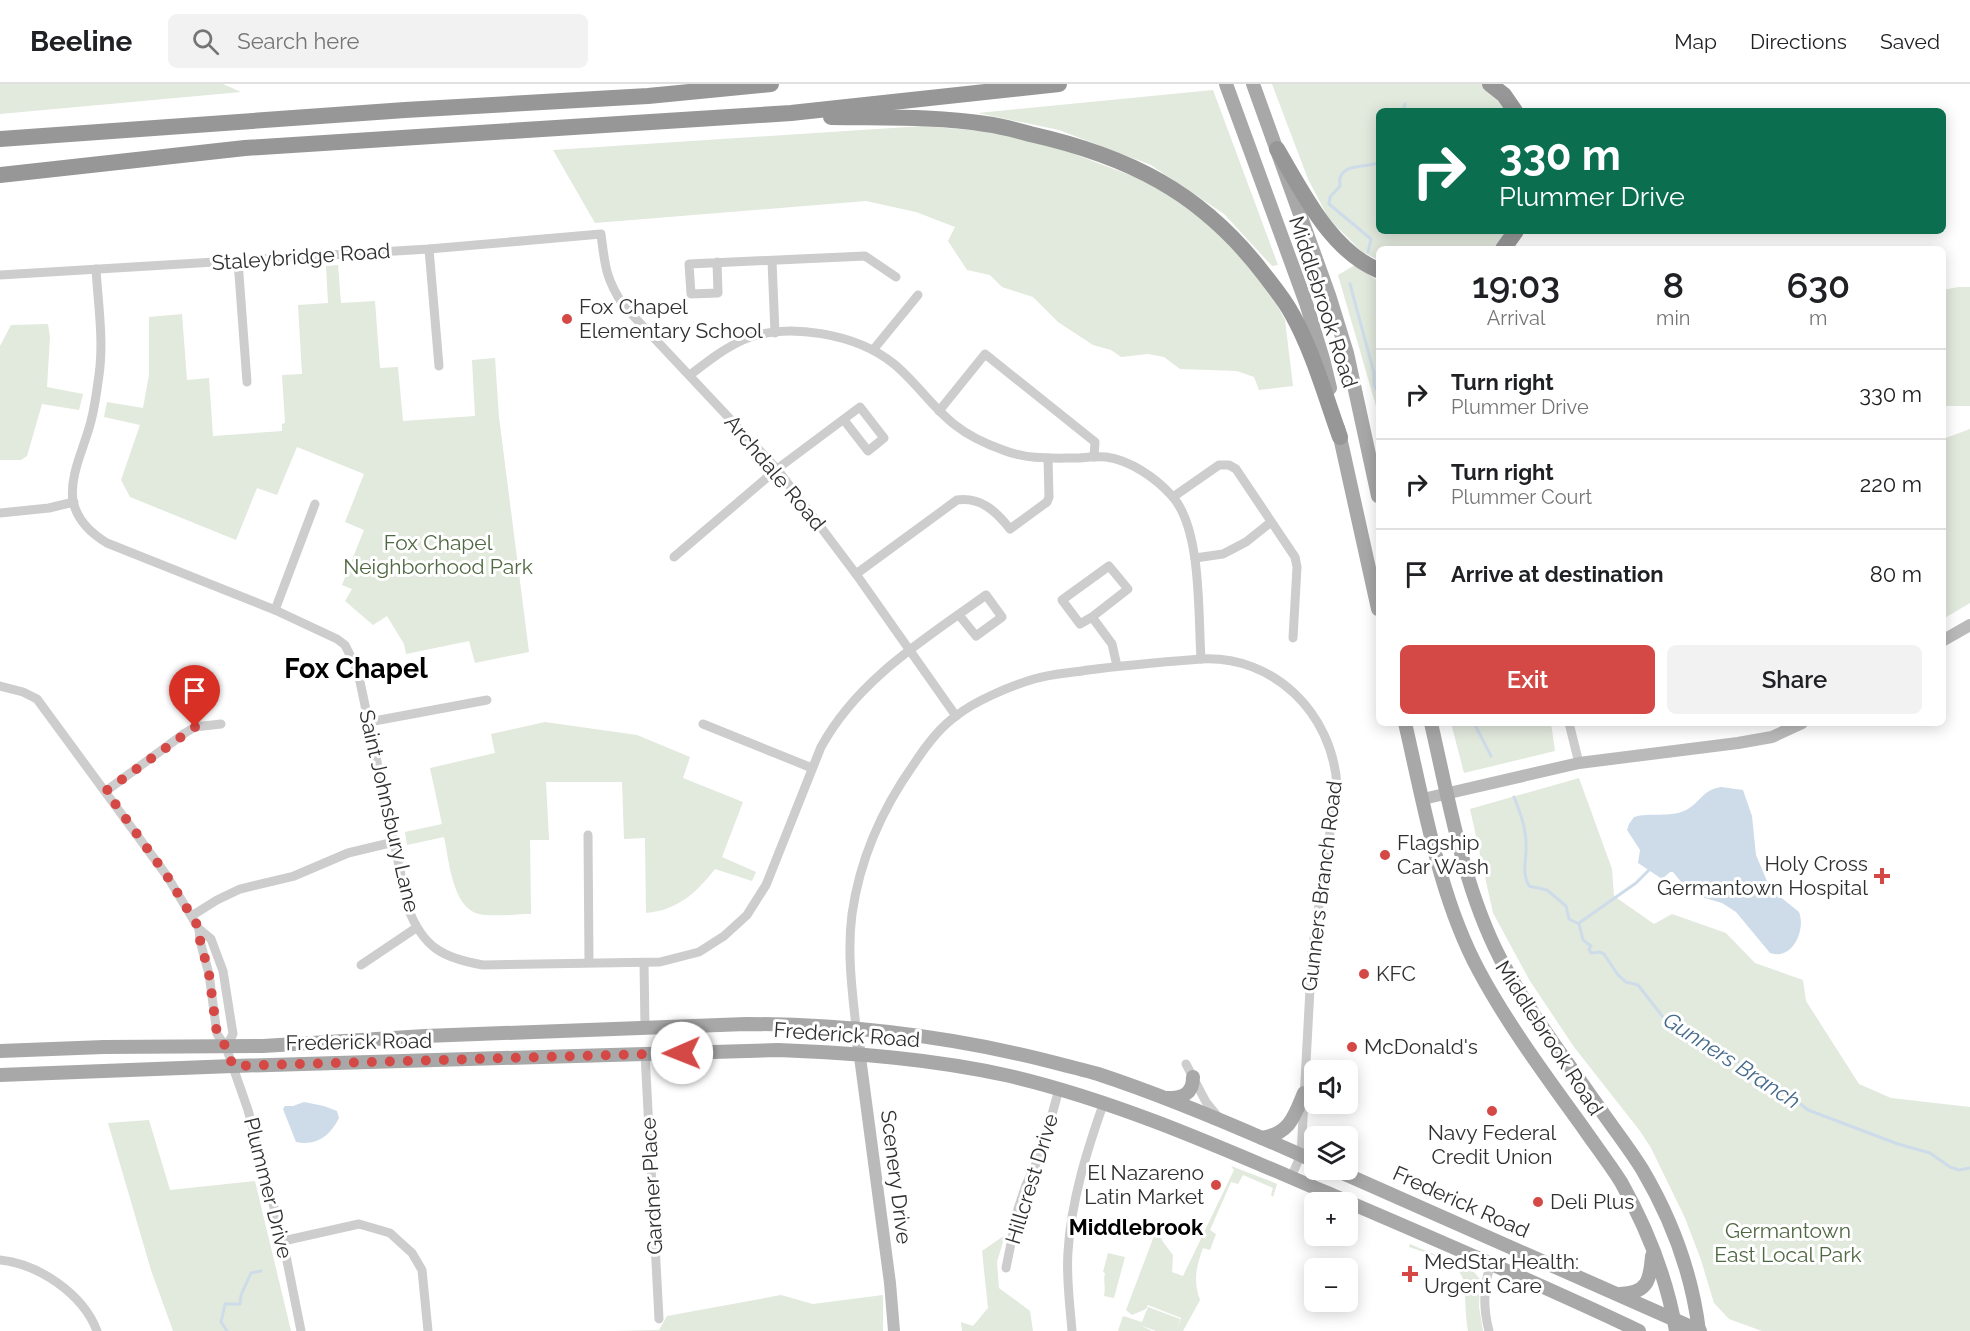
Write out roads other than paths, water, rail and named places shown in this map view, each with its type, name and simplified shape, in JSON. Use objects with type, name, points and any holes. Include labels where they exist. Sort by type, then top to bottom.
[{"type":"highway","points":[[593,99],[690,84]]},
{"type":"highway","points":[[0,139],[648,96],[771,84]]},
{"type":"highway","points":[[0,175],[245,148],[791,113],[1059,84]]},
{"type":"highway","points":[[1490,84],[1504,95],[1513,108]]},
{"type":"highway","points":[[749,116],[944,119],[987,124],[1060,140],[1115,158],[1168,184],[1207,212],[1242,246],[1275,288],[1292,314],[1305,343],[1340,437]]},
{"type":"highway","points":[[1277,149],[1321,223],[1348,249],[1376,269]]},
{"type":"main road","name":"Middlebrook Road","points":[[1226,84],[1306,303],[1323,359],[1376,600]]},
{"type":"main road","name":"Middlebrook Road","points":[[1253,84],[1329,295],[1347,353],[1376,487]]},
{"type":"main road","name":"Middlebrook Road","points":[[1406,726],[1442,877],[1464,940],[1506,1017],[1620,1182],[1653,1251],[1675,1325]]},
{"type":"main road","name":"Middlebrook Road","points":[[1432,726],[1466,870],[1487,931],[1527,1003],[1642,1170],[1675,1239],[1689,1281],[1699,1331]]},
{"type":"main road","name":"Frederick Road","points":[[0,1051],[104,1047],[226,1047],[425,1036],[746,1024],[856,1028],[943,1038],[995,1048],[1097,1074],[1163,1098],[1304,1156]]},
{"type":"main road","name":"Frederick Road","points":[[0,1075],[778,1050],[940,1063],[1010,1076],[1059,1089],[1104,1102],[1175,1128],[1640,1331]]},
{"type":"main road","points":[[1163,1098],[1185,1095],[1192,1087],[1193,1077]]},
{"type":"main road","points":[[1262,1138],[1277,1134],[1288,1127],[1304,1094]]},
{"type":"main road","name":"Frederick Road","points":[[1358,1180],[1617,1294],[1675,1325],[1699,1331]]},
{"type":"main road","points":[[1617,1294],[1637,1292],[1645,1286],[1651,1273],[1653,1251]]},
{"type":"street","name":"Staleybridge Road","points":[[0,275],[429,249],[601,234]]},
{"type":"street","name":"Archdale Road","points":[[601,234],[606,272],[623,305],[777,469],[856,574],[956,716]]},
{"type":"street","points":[[429,249],[439,366]]},
{"type":"street","points":[[717,262],[718,293],[691,294],[689,264],[717,262],[772,261],[865,256],[896,277]]},
{"type":"street","points":[[238,261],[247,382]]},
{"type":"street","points":[[772,261],[775,333]]},
{"type":"street","points":[[0,513],[49,508],[74,502],[74,478],[92,419],[100,373],[96,269]]},
{"type":"street","points":[[873,350],[918,295]]},
{"type":"street","points":[[690,375],[720,352],[745,339],[775,333],[835,335],[873,350],[892,363],[907,375],[939,411],[968,434],[1002,450],[1026,458],[1107,457],[1128,464],[1157,482],[1173,497],[1192,533],[1201,658]]},
{"type":"street","points":[[939,411],[985,354],[1095,442],[1094,457]]},
{"type":"street","points":[[674,557],[777,469],[860,407],[884,438],[868,451],[844,420]]},
{"type":"street","points":[[856,574],[957,500],[966,499],[993,508],[1010,529],[1047,502],[1049,497],[1048,458]]},
{"type":"street","points":[[1173,497],[1220,465],[1229,465],[1236,469],[1295,557],[1297,567],[1293,638]]},
{"type":"street","name":"Saint Johnsbury Lane","points":[[74,502],[85,524],[94,535],[107,543],[274,610],[322,631],[345,645],[359,677],[408,908],[416,928],[425,940],[439,950],[462,962],[483,965],[660,962],[699,952],[724,936],[747,915],[765,885],[812,768],[831,728],[846,709],[879,674],[986,595],[1002,617],[976,636],[959,615]]},
{"type":"street","points":[[274,610],[315,504]]},
{"type":"street","points":[[1195,558],[1223,554],[1246,542],[1271,522]]},
{"type":"street","points":[[1110,567],[1128,589],[1092,617],[1080,624],[1062,600],[1110,567]]},
{"type":"street","points":[[1092,617],[1112,644],[1118,666]]},
{"type":"street","points":[[1946,639],[1970,625]]},
{"type":"street","name":"Gunners Branch Road","points":[[856,1028],[849,953],[852,915],[859,877],[872,835],[893,794],[926,746],[956,716],[1002,690],[1034,679],[1118,666],[1216,658],[1244,662],[1264,670],[1298,696],[1317,722],[1330,747],[1336,768],[1337,785],[1312,952],[1306,1060]]},
{"type":"street","name":"Plummer Drive","points":[[0,686],[37,699],[106,791],[193,915],[199,928],[209,974],[217,1034],[226,1047],[248,1110],[283,1241],[301,1331]]},
{"type":"street","points":[[369,722],[487,700]]},
{"type":"street","points":[[106,791],[195,727],[221,724]]},
{"type":"street","points":[[703,724],[812,768]]},
{"type":"street","points":[[1570,726],[1579,763]]},
{"type":"street","points":[[1423,799],[1579,763],[1772,737],[1796,726]]},
{"type":"street","points":[[588,835],[589,962]]},
{"type":"street","points":[[193,915],[240,889],[294,876],[348,853],[394,842]]},
{"type":"street","name":"Plummer Drive","points":[[199,928],[211,939],[223,971],[233,1034],[226,1047]]},
{"type":"street","points":[[361,965],[416,928]]},
{"type":"street","points":[[644,963],[645,1028]]},
{"type":"street","name":"Scenery Drive","points":[[856,1028],[890,1283],[894,1331]]},
{"type":"street","name":"Gardner Place","points":[[645,1053],[659,1319]]},
{"type":"street","points":[[1185,1064],[1206,1102],[1223,1122]]},
{"type":"street","name":"Hillcrest Drive","points":[[1006,1269],[1018,1209],[1042,1151],[1059,1089]]},
{"type":"street","name":"Gunners Branch Road","points":[[1291,1177],[1301,1155],[1304,1094]]},
{"type":"street","points":[[1072,1331],[1068,1254],[1070,1226],[1080,1180],[1104,1102]]},
{"type":"street","points":[[283,1241],[359,1224],[390,1233],[400,1239],[422,1270],[428,1331]]},
{"type":"street","points":[[0,1260],[19,1264],[63,1286],[77,1300],[98,1331]]},
{"type":"street","points":[[1489,1331],[1485,1296],[1491,1264]]},
{"type":"water","points":[[1721,787],[1743,790],[1752,816],[1756,855],[1767,881],[1778,895],[1799,912],[1801,927],[1799,935],[1796,942],[1785,952],[1770,953],[1736,912],[1722,903],[1691,894],[1673,872],[1662,879],[1638,863],[1640,850],[1627,830],[1634,817],[1686,810],[1706,793]]},
{"type":"water","points":[[304,1102],[337,1111],[339,1118],[327,1135],[316,1141],[304,1143],[296,1142],[283,1109],[285,1106]]},
{"type":"waterway","name":"Gunners Branch","points":[[1404,108],[1405,104]]},
{"type":"waterway","name":"Gunners Branch","points":[[1368,252],[1371,239],[1329,204],[1330,197],[1340,186],[1342,173],[1352,168],[1376,163]]},
{"type":"waterway","name":"Gunners Branch","points":[[1350,284],[1374,373],[1376,388]]},
{"type":"waterway","name":"Gunners Branch","points":[[1476,726],[1491,756]]},
{"type":"waterway","name":"Gunners Branch","points":[[1514,797],[1525,832],[1525,871],[1529,886],[1547,890],[1566,906],[1569,919],[1579,924],[1583,940],[1591,946],[1589,949],[1591,953],[1604,954],[1618,975],[1626,982],[1638,985],[1663,1017],[1696,1037],[1700,1044],[1725,1058],[1735,1058],[1745,1069],[1756,1071],[1763,1080],[1776,1085],[1808,1110],[1898,1144],[1930,1153],[1950,1167],[1959,1170],[1970,1168]]},
{"type":"waterway","points":[[1579,923],[1636,883],[1649,870]]},
{"type":"waterway","points":[[227,1331],[221,1322],[225,1304],[240,1304],[241,1295],[251,1273],[261,1271]]},
{"type":"place","name":"Fox Chapel Elementary School","points":[[567,319]]},
{"type":"place","name":"Flagship Car Wash","points":[[1385,855]]},
{"type":"place","name":"Holy Cross Germantown Hospital","points":[[1882,876]]},
{"type":"place","name":"KFC","points":[[1364,974]]},
{"type":"place","name":"McDonald's","points":[[1352,1047]]},
{"type":"place","name":"Navy Federal Credit Union","points":[[1492,1111]]},
{"type":"place","name":"El Nazareno Latin Market","points":[[1216,1185]]},
{"type":"place","name":"Deli Plus","points":[[1538,1202]]},
{"type":"place","name":"MedStar Health: Urgent Care","points":[[1410,1274]]},
{"type":"district","name":"Fox Chapel","points":[[356,669]]},
{"type":"district","name":"Middlebrook","points":[[1136,1227]]},
{"type":"park label","name":"Fox Chapel Neighborhood Park","points":[[438,555]]},
{"type":"park label","name":"Germantown East Local Park","points":[[1788,1243]]}]
